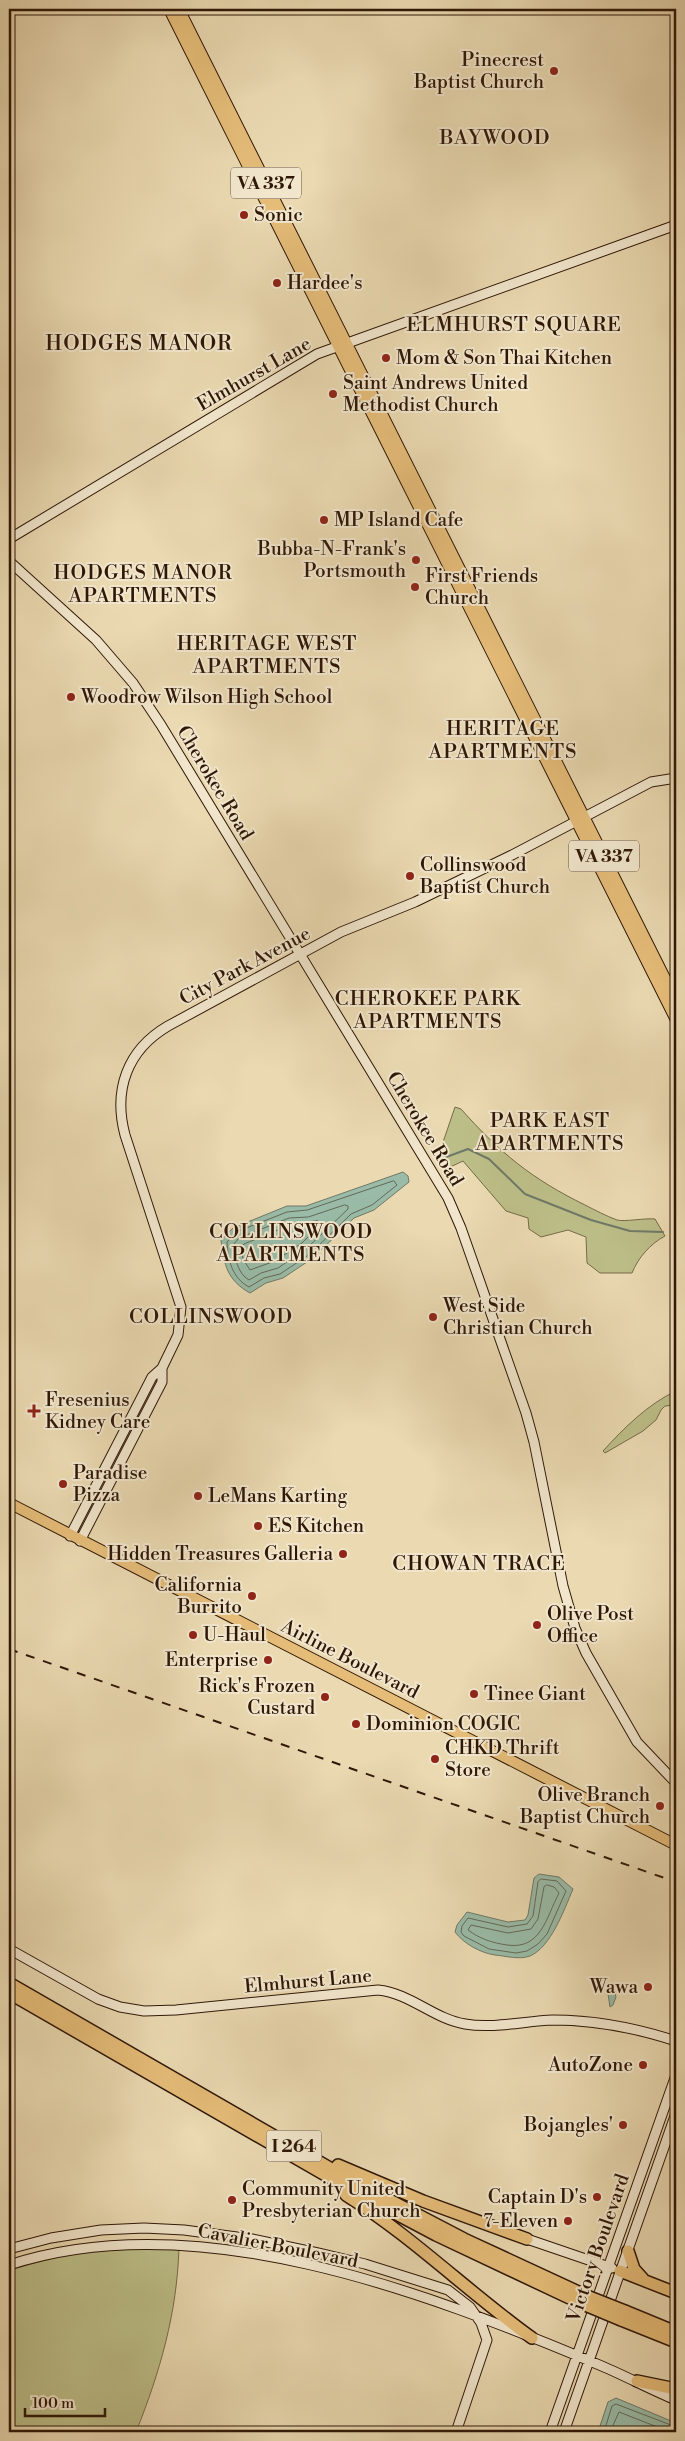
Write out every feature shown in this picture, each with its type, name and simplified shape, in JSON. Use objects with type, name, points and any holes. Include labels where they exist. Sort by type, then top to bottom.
[{"type":"highway","name":"I 264","points":[[9,1983],[413,2214],[583,2299]]},
{"type":"highway","name":"I 264","points":[[9,1993],[275,2147],[436,2235],[623,2316],[676,2342]]},
{"type":"highway","points":[[275,2147],[400,2232],[496,2312],[532,2338]]},
{"type":"highway","points":[[304,2152],[423,2202],[528,2239]]},
{"type":"highway","points":[[628,2251],[634,2269],[646,2282]]},
{"type":"highway","points":[[620,2271],[676,2293]]},
{"type":"highway","name":"I 264","points":[[623,2316],[676,2332]]},
{"type":"highway","points":[[637,2381],[676,2389]]},
{"type":"main road","name":"VA 337","points":[[169,9],[342,345],[580,818],[676,1000]]},
{"type":"main road","name":"VA 337","points":[[179,9],[342,345]]},
{"type":"main road","name":"VA 337","points":[[580,818],[676,1020]]},
{"type":"main road","name":"Airline Boulevard","points":[[9,1503],[70,1536],[676,1845]]},
{"type":"street","name":"Elmhurst Lane","points":[[9,539],[307,359],[676,225]]},
{"type":"street","name":"Cherokee Road","points":[[9,561],[96,640],[133,683],[161,725],[444,1191],[458,1220],[534,1442],[563,1586],[575,1628],[586,1653],[637,1742],[676,1783]]},
{"type":"street","name":"City Park Avenue","points":[[70,1536],[152,1377],[162,1368],[178,1335],[181,1307],[123,1126],[120,1100],[125,1073],[139,1049],[159,1031],[341,932],[415,902],[519,852],[651,782],[676,778]]},
{"type":"street","name":"City Park Avenue","points":[[80,1541],[162,1382],[162,1368]]},
{"type":"street","name":"Elmhurst Lane","points":[[9,1949],[98,1999],[135,2010],[176,2010],[378,1990],[403,1996],[439,2015],[468,2024],[579,2021],[632,2029],[676,2041]]},
{"type":"street","name":"Victory Boulevard","points":[[550,2432],[676,2075]]},
{"type":"street","name":"Victory Boulevard","points":[[564,2432],[676,2114]]},
{"type":"street","name":"Cavalier Boulevard","points":[[9,2249],[59,2236],[115,2229],[166,2228],[219,2233],[318,2253],[430,2284],[457,2296],[477,2316]]},
{"type":"street","points":[[528,2239],[620,2271]]},
{"type":"street","name":"Cavalier Boulevard","points":[[9,2265],[44,2254],[101,2245],[141,2242],[202,2246],[331,2271],[383,2284],[477,2316],[637,2381],[676,2400]]},
{"type":"street","points":[[477,2316],[487,2340]]},
{"type":"street","points":[[456,2432],[487,2340],[492,2331],[500,2325]]},
{"type":"green space","points":[[455,1107],[461,1109],[503,1152],[549,1185],[617,1220],[655,1219],[665,1236],[645,1252],[632,1273],[600,1273],[587,1263],[586,1237],[568,1230],[541,1237],[529,1229],[528,1218],[506,1211],[463,1161],[448,1168],[439,1154]]},
{"type":"green space","points":[[676,1391],[676,1405],[665,1406],[656,1420],[643,1431],[605,1453],[603,1451],[628,1425],[646,1410]]},
{"type":"green space","points":[[116,2248],[179,2248],[175,2296],[166,2342],[153,2387],[136,2432],[24,2432],[9,2423],[9,2270],[68,2254]]},
{"type":"water","points":[[403,1172],[408,1176],[409,1182],[374,1210],[354,1218],[313,1258],[283,1278],[266,1283],[250,1293],[236,1283],[228,1271],[221,1240],[233,1228],[287,1206],[306,1206]]},
{"type":"water","points":[[539,1874],[559,1877],[573,1889],[556,1927],[538,1951],[530,1956],[521,1958],[490,1954],[468,1944],[455,1932],[457,1925],[467,1912],[508,1922],[525,1920],[528,1915],[534,1878]]},
{"type":"water","points":[[611,1989],[614,1990],[616,1997],[613,2005],[610,2007],[608,1994]]},
{"type":"water","points":[[616,2398],[676,2423],[676,2432],[598,2432],[608,2402]]},
{"type":"waterway","points":[[441,1159],[468,1149],[489,1159],[525,1194],[591,1220],[630,1231],[663,1232]]},
{"type":"railway","points":[[9,1649],[676,1882]]},
{"type":"place","name":"Pinecrest Baptist Church","points":[[554,71]]},
{"type":"place","name":"Sonic","points":[[244,215]]},
{"type":"place","name":"Hardee's","points":[[277,283]]},
{"type":"place","name":"Mom & Son Thai Kitchen","points":[[386,358]]},
{"type":"place","name":"Saint Andrews United Methodist Church","points":[[333,394]]},
{"type":"place","name":"MP Island Cafe","points":[[324,520]]},
{"type":"place","name":"Bubba-N-Frank's Portsmouth","points":[[416,560]]},
{"type":"place","name":"First Friends Church","points":[[415,587]]},
{"type":"place","name":"Woodrow Wilson High School","points":[[71,697]]},
{"type":"place","name":"Collinswood Baptist Church","points":[[410,876]]},
{"type":"place","name":"West Side Christian Church","points":[[433,1317]]},
{"type":"place","name":"Fresenius Kidney Care","points":[[34,1411]]},
{"type":"place","name":"Paradise Pizza","points":[[63,1484]]},
{"type":"place","name":"LeMans Karting","points":[[198,1496]]},
{"type":"place","name":"ES Kitchen","points":[[258,1526]]},
{"type":"place","name":"Hidden Treasures Galleria","points":[[343,1554]]},
{"type":"place","name":"California Burrito","points":[[252,1596]]},
{"type":"place","name":"Olive Post Office","points":[[537,1625]]},
{"type":"place","name":"U-Haul","points":[[193,1635]]},
{"type":"place","name":"Enterprise","points":[[268,1660]]},
{"type":"place","name":"Tinee Giant","points":[[474,1694]]},
{"type":"place","name":"Rick's Frozen Custard","points":[[325,1697]]},
{"type":"place","name":"Dominion COGIC","points":[[356,1724]]},
{"type":"place","name":"CHKD Thrift Store","points":[[435,1759]]},
{"type":"place","name":"Olive Branch Baptist Church","points":[[660,1806]]},
{"type":"place","name":"Wawa","points":[[648,1987]]},
{"type":"place","name":"AutoZone","points":[[643,2065]]},
{"type":"place","name":"Bojangles'","points":[[623,2125]]},
{"type":"place","name":"Captain D's","points":[[597,2197]]},
{"type":"place","name":"Community United Presbyterian Church","points":[[232,2200]]},
{"type":"place","name":"7-Eleven","points":[[568,2221]]},
{"type":"district","name":"BAYWOOD","points":[[495,138]]},
{"type":"district","name":"ELMHURST SQUARE","points":[[514,325]]},
{"type":"district","name":"HODGES MANOR","points":[[139,344]]},
{"type":"district","name":"HODGES MANOR APARTMENTS","points":[[143,584]]},
{"type":"district","name":"HERITAGE WEST APARTMENTS","points":[[267,656]]},
{"type":"district","name":"HERITAGE APARTMENTS","points":[[503,740]]},
{"type":"district","name":"CHEROKEE PARK APARTMENTS","points":[[428,1010]]},
{"type":"district","name":"PARK EAST APARTMENTS","points":[[550,1132]]},
{"type":"district","name":"COLLINSWOOD APARTMENTS","points":[[291,1244]]},
{"type":"district","name":"COLLINSWOOD","points":[[211,1317]]},
{"type":"district","name":"CHOWAN TRACE","points":[[479,1564]]}]
